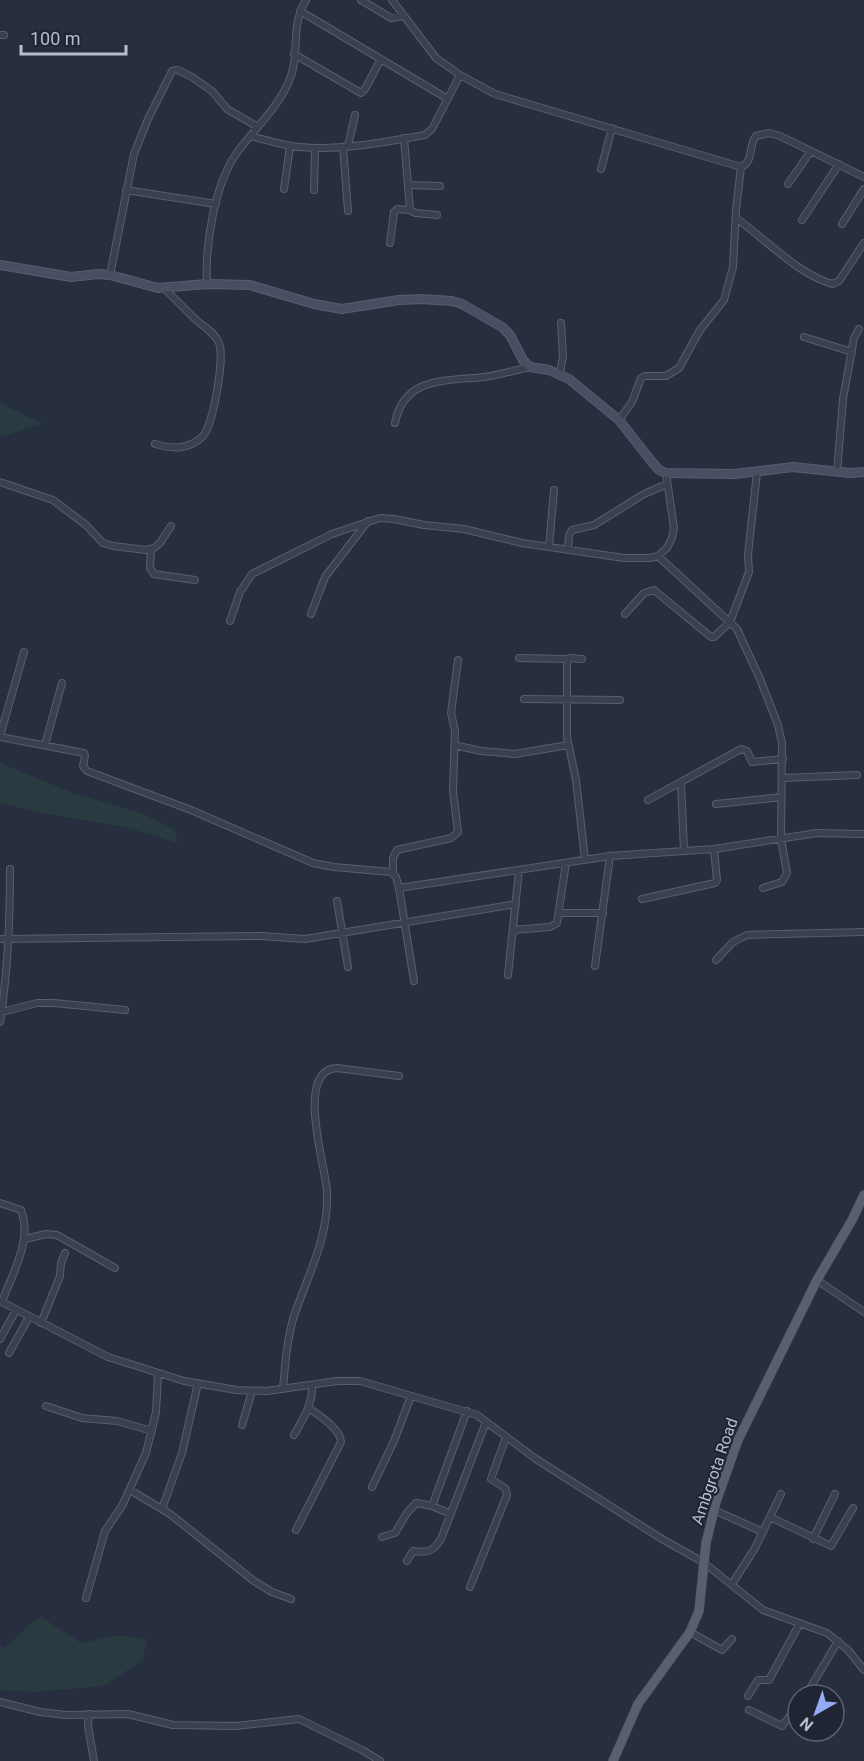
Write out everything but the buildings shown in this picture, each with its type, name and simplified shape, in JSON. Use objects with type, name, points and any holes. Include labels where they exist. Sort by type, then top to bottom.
[{"type":"main road","name":"Ambgrota Road","points":[[616,1760],[638,1704],[690,1632],[699,1611],[703,1562],[714,1510],[738,1440],[817,1280],[864,1195]]},
{"type":"street","points":[[207,284],[207,245],[216,204],[233,159],[258,127],[292,76],[297,21],[306,0]]},
{"type":"street","points":[[361,0],[391,18],[404,16]]},
{"type":"street","points":[[392,0],[436,58],[460,75],[495,94],[741,167],[749,160],[752,140],[761,133],[780,136],[864,177]]},
{"type":"street","points":[[300,11],[448,99]]},
{"type":"street","points":[[294,54],[361,93],[381,59]]},
{"type":"street","points":[[110,275],[126,190],[139,141],[172,71],[178,70],[192,77],[212,91],[227,109],[258,127]]},
{"type":"street","points":[[250,136],[290,146],[315,148],[404,138],[430,132],[460,75]]},
{"type":"street","points":[[348,211],[345,146],[355,115]]},
{"type":"street","points":[[601,169],[612,128]]},
{"type":"street","points":[[404,138],[410,210]]},
{"type":"street","points":[[284,189],[290,146]]},
{"type":"street","points":[[314,190],[315,148]]},
{"type":"street","points":[[788,184],[811,151]]},
{"type":"street","points":[[802,220],[839,164]]},
{"type":"street","points":[[619,420],[632,402],[640,378],[666,376],[679,368],[700,330],[724,300],[733,267],[741,167]]},
{"type":"street","points":[[408,185],[440,186]]},
{"type":"street","points":[[842,224],[864,189]]},
{"type":"street","points":[[126,190],[216,204]]},
{"type":"street","points":[[390,243],[394,212],[397,209],[437,215]]},
{"type":"street","points":[[736,218],[797,266],[833,284],[839,280],[864,243]]},
{"type":"street","points":[[0,265],[70,277],[110,275],[164,288],[207,284],[250,285],[314,304],[342,309],[399,300],[452,301],[462,304],[502,327],[510,335],[523,360],[530,367]]},
{"type":"street","points":[[155,444],[177,448],[202,437],[212,414],[221,369],[221,348],[215,336],[164,288]]},
{"type":"street","points":[[560,373],[563,356],[561,323]]},
{"type":"street","points":[[837,472],[843,399],[859,329]]},
{"type":"street","points":[[804,337],[852,352]]},
{"type":"street","points":[[395,423],[401,402],[419,388],[451,378],[484,377],[530,367],[560,373],[619,420],[659,470],[666,473],[757,472],[793,467],[837,472],[864,472]]},
{"type":"street","points":[[625,614],[644,593],[654,590],[711,637],[716,636],[730,622],[750,567],[748,555],[757,472]]},
{"type":"street","points":[[230,621],[240,592],[252,574],[332,534],[368,521],[393,519],[464,529],[501,539],[549,547],[639,559],[658,556],[667,548],[674,528],[666,473]]},
{"type":"street","points":[[0,482],[53,500],[86,525],[106,544],[132,549],[151,549],[160,543],[171,526]]},
{"type":"street","points":[[568,549],[572,530],[594,525],[645,494],[667,484]]},
{"type":"street","points":[[549,547],[554,490]]},
{"type":"street","points":[[311,614],[325,577],[368,521]]},
{"type":"street","points":[[151,549],[150,567],[154,574],[195,580]]},
{"type":"street","points":[[658,556],[730,622],[745,643],[778,725],[783,759],[781,839],[787,877],[782,882],[763,888]]},
{"type":"street","points":[[24,652],[0,737],[84,753],[83,766],[87,771],[190,810],[313,863],[393,873]]},
{"type":"street","points":[[519,658],[582,659]]},
{"type":"street","points":[[568,659],[568,745],[576,780],[585,860]]},
{"type":"street","points":[[414,981],[399,888],[393,873],[393,858],[397,850],[451,838],[457,834],[453,791],[455,731],[451,713],[458,660]]},
{"type":"street","points":[[45,745],[62,683]]},
{"type":"street","points":[[524,699],[620,700]]},
{"type":"street","points":[[454,745],[481,751],[515,754],[568,745]]},
{"type":"street","points":[[648,800],[743,749],[747,751],[752,762],[783,759]]},
{"type":"street","points":[[783,778],[857,775]]},
{"type":"street","points":[[681,782],[684,851]]},
{"type":"street","points":[[716,804],[782,797]]},
{"type":"street","points":[[399,888],[610,856],[714,849],[817,833],[864,834]]},
{"type":"street","points":[[642,899],[715,883],[717,880],[714,849]]},
{"type":"street","points":[[595,966],[610,856]]},
{"type":"street","points":[[513,930],[555,926],[560,913],[566,863]]},
{"type":"street","points":[[0,1022],[6,988],[10,939],[10,869]]},
{"type":"street","points":[[508,975],[519,870]]},
{"type":"street","points":[[337,901],[348,967]]},
{"type":"street","points":[[0,939],[262,936],[294,939],[516,904]]},
{"type":"street","points":[[560,913],[603,913]]},
{"type":"street","points":[[716,960],[733,942],[747,936],[864,932]]},
{"type":"street","points":[[2,1012],[37,1003],[125,1010]]},
{"type":"street","points":[[283,1389],[293,1319],[320,1247],[325,1227],[326,1182],[317,1138],[315,1110],[318,1079],[322,1072],[329,1068],[399,1076]]},
{"type":"street","points":[[0,1203],[15,1207],[22,1212],[25,1239],[1,1301],[16,1310],[108,1357],[158,1374],[217,1388],[252,1391],[337,1381],[360,1381],[477,1415],[570,1481],[703,1562],[763,1610],[827,1633],[838,1641],[864,1670]]},
{"type":"street","points":[[25,1239],[46,1234],[57,1235],[115,1268]]},
{"type":"street","points":[[41,1323],[60,1276],[65,1253]]},
{"type":"street","points":[[817,1280],[864,1312]]},
{"type":"street","points":[[0,1339],[16,1310]]},
{"type":"street","points":[[9,1353],[29,1317]]},
{"type":"street","points":[[86,1598],[105,1532],[123,1506],[146,1453],[156,1412],[158,1374]]},
{"type":"street","points":[[162,1509],[182,1453],[198,1383]]},
{"type":"street","points":[[294,1435],[309,1407],[313,1392],[312,1384]]},
{"type":"street","points":[[242,1425],[252,1391]]},
{"type":"street","points":[[372,1487],[394,1441],[411,1396]]},
{"type":"street","points":[[46,1406],[82,1418],[117,1422],[152,1431]]},
{"type":"street","points":[[296,1530],[341,1442],[341,1436],[309,1407]]},
{"type":"street","points":[[432,1506],[467,1411]]},
{"type":"street","points":[[407,1562],[413,1551],[426,1553],[438,1545],[486,1422]]},
{"type":"street","points":[[470,1587],[507,1495],[505,1488],[493,1481],[491,1476],[506,1437]]},
{"type":"street","points":[[130,1490],[162,1509],[254,1581],[272,1592],[291,1599]]},
{"type":"street","points":[[732,1584],[763,1532],[781,1494]]},
{"type":"street","points":[[813,1539],[835,1494]]},
{"type":"street","points":[[382,1537],[395,1533],[416,1503],[432,1506],[452,1514]]},
{"type":"street","points":[[770,1517],[829,1546],[833,1545],[853,1508]]},
{"type":"street","points":[[714,1510],[763,1532]]},
{"type":"street","points":[[748,1696],[758,1680],[769,1680],[800,1623]]},
{"type":"street","points":[[690,1632],[722,1650],[732,1639]]},
{"type":"street","points":[[813,1683],[838,1641]]},
{"type":"street","points":[[0,1702],[40,1712],[66,1715],[128,1714],[173,1725],[236,1726],[299,1719],[363,1750],[380,1761]]},
{"type":"street","points":[[749,1710],[782,1726],[786,1721]]},
{"type":"street","points":[[89,1714],[88,1726],[94,1761]]},
{"type":"shaded area","points":[[0,403],[43,424],[0,437]]},
{"type":"shaded area","points":[[0,763],[73,793],[141,813],[174,829],[178,843],[129,828],[36,812],[0,803]]},
{"type":"shaded area","points":[[40,1616],[81,1643],[119,1635],[147,1639],[143,1660],[103,1686],[34,1692],[0,1690],[0,1646],[4,1648]]}]
